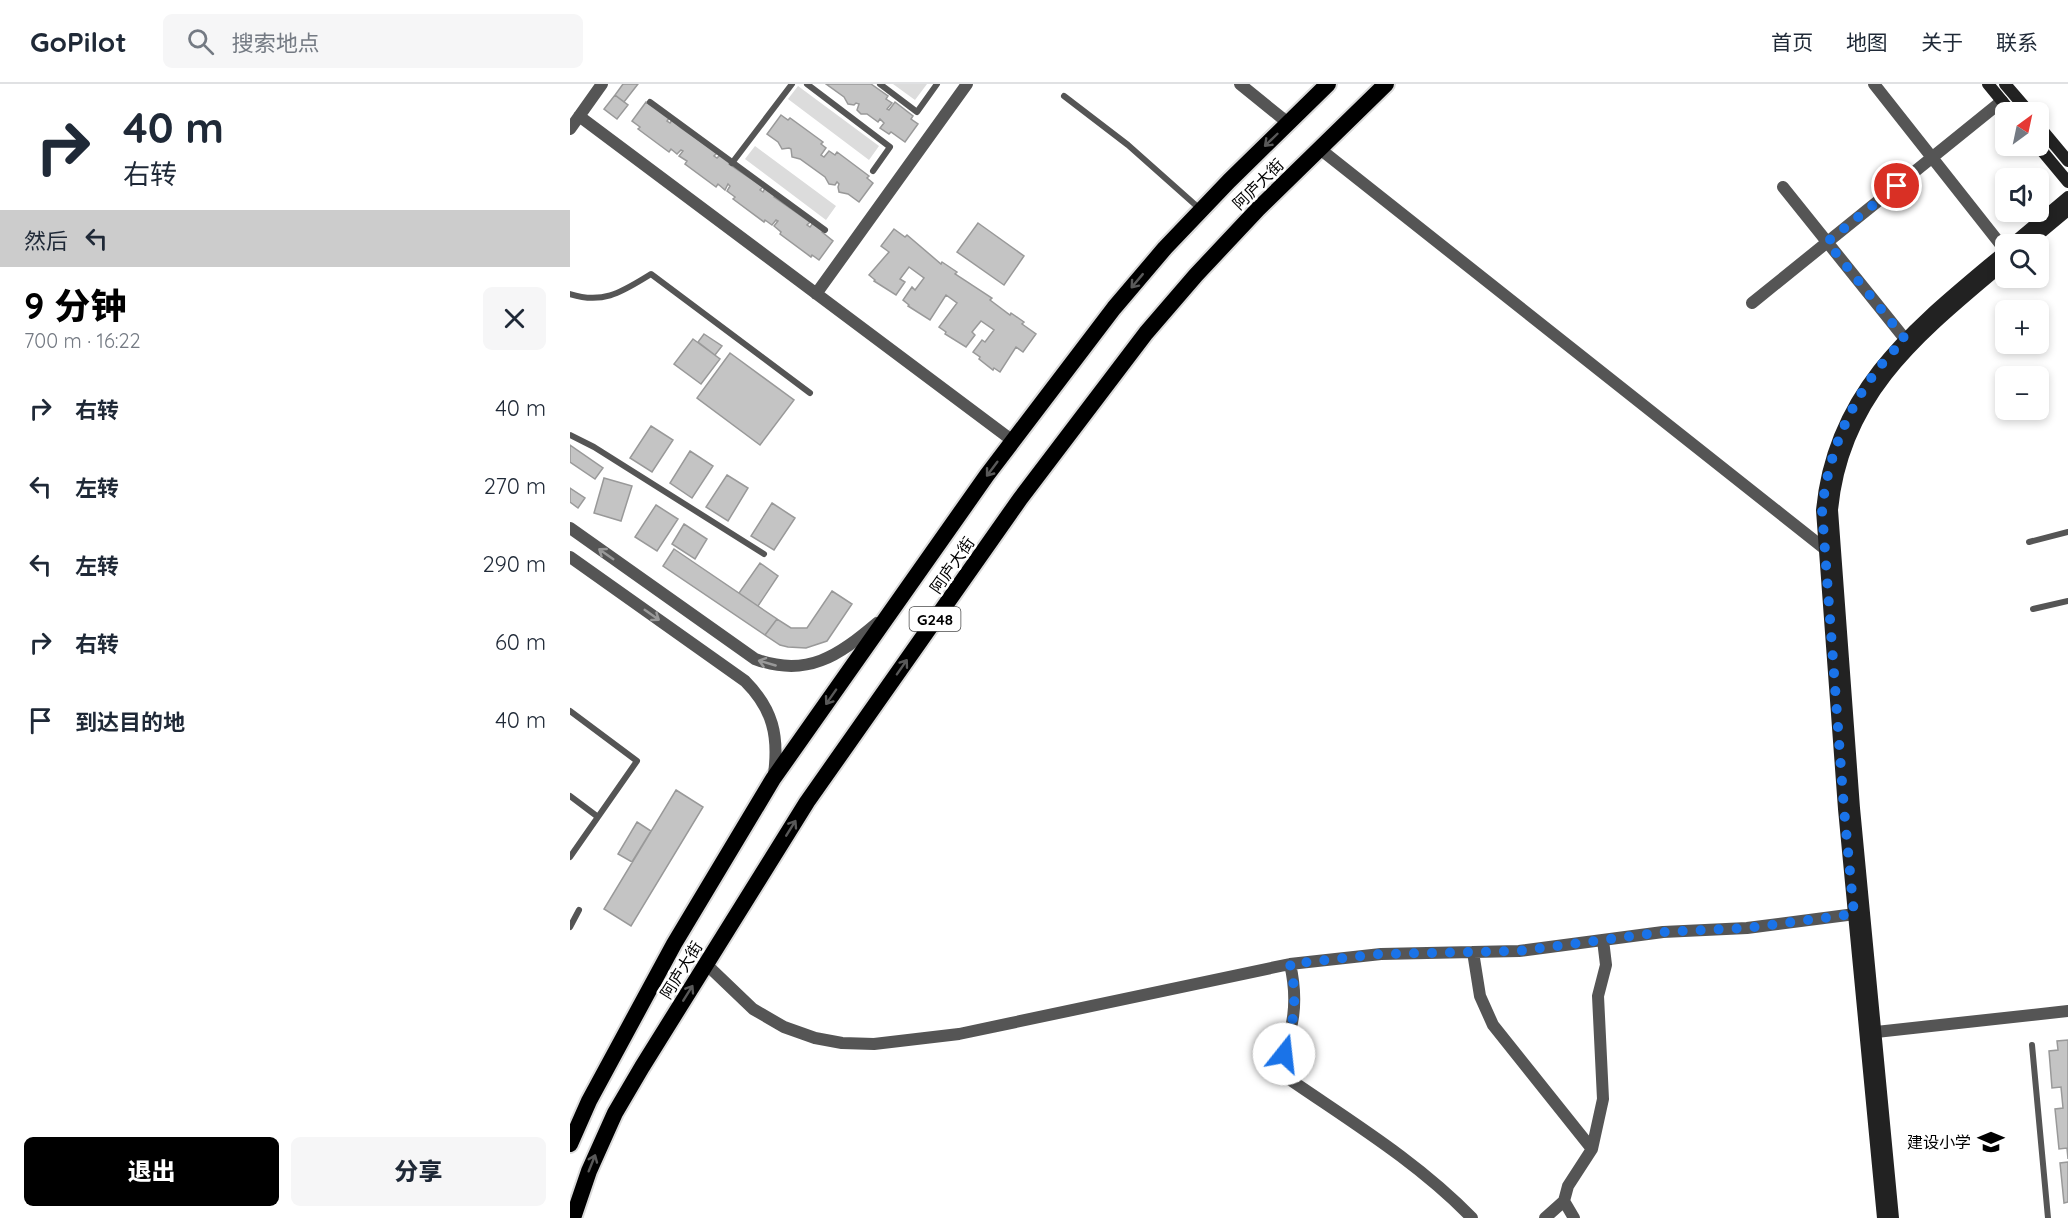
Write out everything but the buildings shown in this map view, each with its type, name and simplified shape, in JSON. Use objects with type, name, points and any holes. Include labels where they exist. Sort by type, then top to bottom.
[{"type":"highway","name":"G248","points":[[570,1144],[575,1117],[674,944],[773,779],[1013,441],[1114,308],[1201,210],[1328,84]]},
{"type":"highway","name":"阿庐大街","points":[[573,1218],[589,1171],[615,1113],[706,964],[807,802],[1020,499],[1146,333],[1196,275],[1258,209],[1386,84]]},
{"type":"main road","points":[[1988,84],[2002,101]]},
{"type":"main road","points":[[2006,84],[2021,102]]},
{"type":"main road","points":[[2049,138],[2068,161]]},
{"type":"main road","points":[[2046,156],[2068,182]]},
{"type":"main road","points":[[2024,234],[2068,197]]},
{"type":"main road","points":[[2039,234],[2068,210]]},
{"type":"main road","points":[[1893,1218],[1854,914],[1844,809],[1822,510],[1824,489],[1836,445],[1864,388],[1905,339],[1995,258]]},
{"type":"main road","points":[[1884,1218],[1832,510],[1833,490],[1852,429],[1883,377],[1918,340],[1995,272]]},
{"type":"street","points":[[570,129],[602,84]]},
{"type":"street","points":[[816,294],[967,84]]},
{"type":"street","points":[[1240,84],[1288,123]]},
{"type":"street","points":[[1874,84],[1995,237]]},
{"type":"street","points":[[1752,303],[2002,101]]},
{"type":"street","points":[[579,116],[1013,441]]},
{"type":"street","points":[[1320,149],[1825,549]]},
{"type":"street","points":[[1783,187],[1905,339]]},
{"type":"street","points":[[570,528],[755,659],[765,663],[798,667],[819,662],[853,644],[892,611]]},
{"type":"street","points":[[570,557],[745,681],[753,689],[766,708],[774,730],[777,754],[773,779]]},
{"type":"street","points":[[706,964],[753,1009],[784,1027],[815,1038],[842,1043],[874,1044],[958,1034],[1290,964],[1381,954],[1519,951],[1691,929],[1747,928],[1854,914]]},
{"type":"street","points":[[1545,1218],[1564,1201],[1568,1186],[1592,1149],[1603,1099],[1598,996],[1606,965],[1603,940]]},
{"type":"street","points":[[1473,952],[1480,996],[1493,1025],[1592,1149]]},
{"type":"street","points":[[1290,964],[1295,991],[1294,1019],[1279,1072],[1418,1169],[1472,1218]]},
{"type":"street","points":[[1870,1033],[2068,1011]]},
{"type":"street","points":[[1564,1201],[1574,1218]]},
{"type":"lane","points":[[732,163],[792,84]]},
{"type":"lane","points":[[807,84],[890,147],[873,171]]},
{"type":"lane","points":[[880,84],[917,112],[937,84]]},
{"type":"lane","points":[[1064,96],[1128,144],[1201,210]]},
{"type":"lane","points":[[650,102],[825,230]]},
{"type":"lane","points":[[570,294],[607,297],[624,291],[651,274],[810,393]]},
{"type":"lane","points":[[570,435],[594,447],[764,554]]},
{"type":"lane","points":[[2029,542],[2068,532]]},
{"type":"lane","points":[[2033,609],[2068,601]]},
{"type":"lane","points":[[570,711],[637,761],[570,857]]},
{"type":"lane","points":[[570,796],[598,817]]},
{"type":"lane","points":[[570,927],[579,910]]},
{"type":"lane","points":[[2032,1045],[2048,1218]]},
{"type":"shaded area","points":[[893,84],[927,84],[915,100]]},
{"type":"shaded area","points":[[798,86],[879,146],[869,160],[788,99]]},
{"type":"shaded area","points":[[755,146],[836,206],[826,220],[745,159]]},
{"type":"place","name":"建设小学","points":[[1991,1142]]},
{"type":"route","points":[[1284,1054],[1294,1019],[1295,1005],[1290,964],[1381,954],[1519,951],[1663,932],[1747,928],[1854,914],[1822,510],[1829,467],[1844,425],[1876,371],[1905,339],[1827,242],[1897,186]]}]
